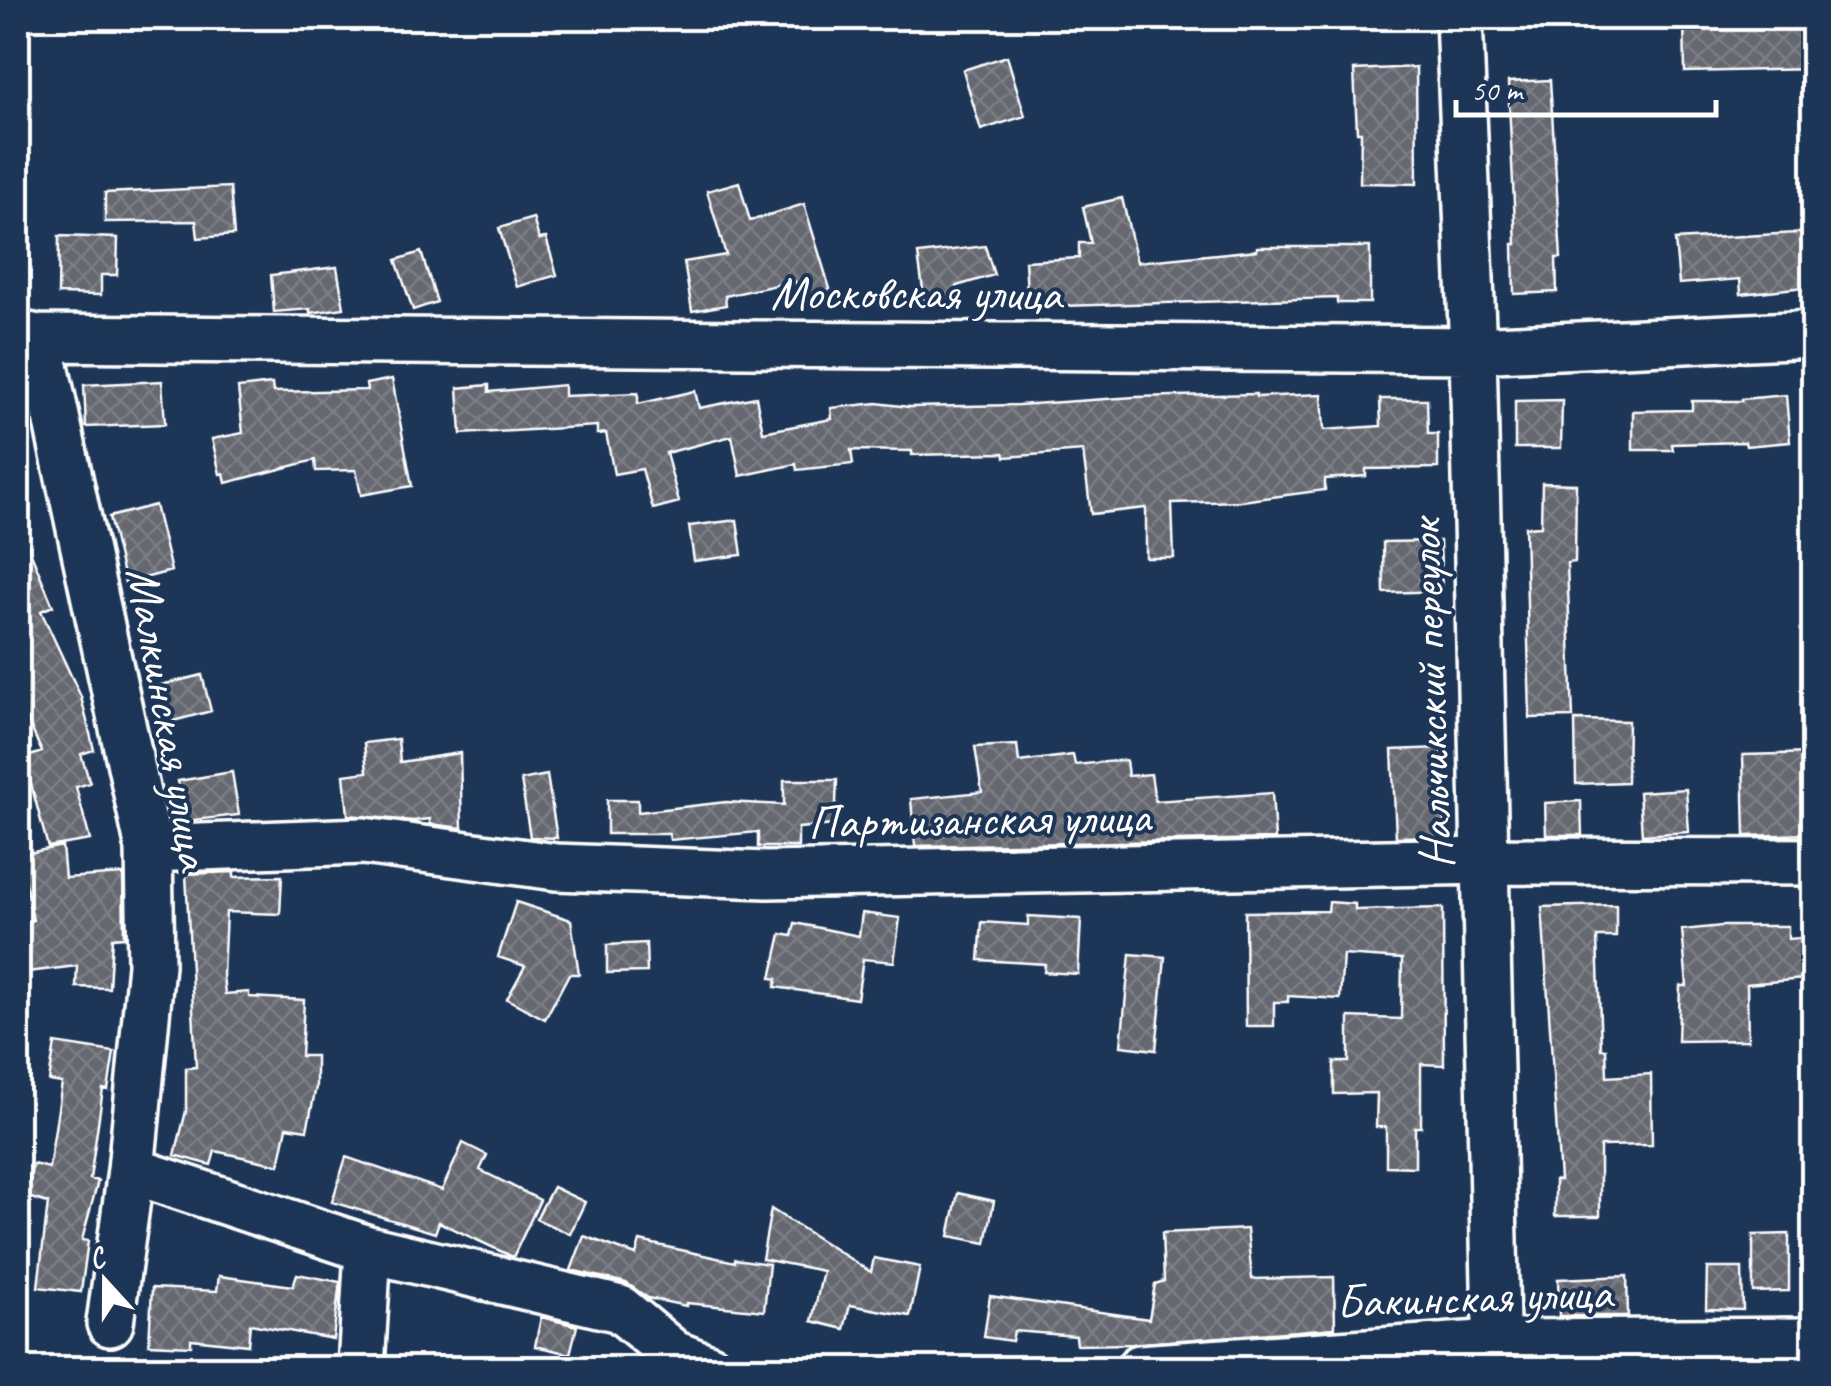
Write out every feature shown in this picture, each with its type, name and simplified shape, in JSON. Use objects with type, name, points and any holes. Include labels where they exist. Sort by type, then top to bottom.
[{"type":"street","name":"Нальчикский переулок","points":[[1459,18],[1488,861],[1496,1356]]},
{"type":"street","name":"Московская улица","points":[[28,336],[1473,350],[1814,334]]},
{"type":"street","name":"Малкинская улица","points":[[28,336],[149,849],[151,965],[110,1324]]},
{"type":"street","name":"Партизанская улица","points":[[149,849],[363,841],[556,867],[766,875],[1488,861],[1814,862]]},
{"type":"street","points":[[130,1170],[368,1249],[620,1309],[684,1364]]},
{"type":"street","points":[[360,1368],[368,1249]]},
{"type":"street","name":"Бакинская улица","points":[[1140,1368],[1814,1342]]},
{"type":"building","points":[[1684,18],[1804,18],[1804,40],[1814,39],[1814,69],[1685,72]]},
{"type":"building","points":[[1007,56],[1025,116],[981,130],[963,70]]},
{"type":"building","points":[[1416,67],[1417,184],[1360,183],[1361,132],[1357,132],[1354,70]]},
{"type":"building","points":[[1550,80],[1561,258],[1556,258],[1557,292],[1514,294],[1516,244],[1508,82]]},
{"type":"building","points":[[739,182],[750,221],[804,204],[830,289],[800,298],[795,281],[725,296],[726,305],[692,311],[684,262],[726,255],[707,191]]},
{"type":"building","points":[[230,187],[234,235],[198,238],[196,221],[105,222],[105,193]]},
{"type":"building","points":[[1122,198],[1137,262],[1257,247],[1370,247],[1370,303],[1337,303],[1337,298],[1028,307],[1025,261],[1079,258],[1079,243],[1091,243],[1083,207]]},
{"type":"building","points":[[533,218],[539,239],[546,238],[557,275],[517,287],[499,228]]},
{"type":"building","points":[[1814,232],[1814,286],[1741,294],[1740,279],[1679,284],[1675,240]]},
{"type":"building","points":[[59,236],[118,238],[117,275],[101,275],[101,295],[58,294]]},
{"type":"building","points":[[985,246],[994,275],[957,286],[958,299],[925,304],[918,254]]},
{"type":"building","points":[[421,252],[437,302],[413,310],[396,260]]},
{"type":"building","points":[[337,267],[344,308],[310,313],[310,309],[274,312],[271,275]]},
{"type":"building","points":[[392,379],[412,486],[361,495],[356,470],[316,471],[315,460],[226,483],[224,473],[220,474],[212,439],[243,433],[238,388],[272,384],[273,392],[367,390],[366,384]]},
{"type":"building","points":[[162,381],[165,424],[86,427],[84,385]]},
{"type":"building","points":[[489,385],[489,392],[564,385],[564,396],[638,393],[638,404],[695,391],[699,408],[756,397],[763,432],[832,419],[831,408],[877,403],[909,407],[1018,405],[1256,394],[1322,394],[1324,430],[1381,426],[1380,399],[1427,399],[1428,434],[1438,434],[1438,468],[1366,469],[1366,476],[1325,479],[1325,490],[1242,501],[1172,503],[1174,558],[1146,558],[1146,508],[1091,514],[1083,451],[1005,457],[1004,453],[912,455],[912,451],[851,450],[853,464],[797,470],[796,464],[740,476],[732,436],[666,453],[679,502],[653,509],[642,469],[614,474],[606,433],[597,434],[597,426],[461,434],[458,388]]},
{"type":"building","points":[[1786,395],[1790,442],[1746,446],[1745,442],[1672,444],[1673,450],[1633,450],[1633,411],[1692,410],[1692,401],[1742,401]]},
{"type":"building","points":[[1562,400],[1561,448],[1515,448],[1515,401]]},
{"type":"building","points":[[1542,483],[1576,484],[1575,562],[1567,563],[1573,717],[1530,718],[1525,527],[1541,526]]},
{"type":"building","points":[[155,505],[171,571],[125,583],[109,517]]},
{"type":"building","points":[[737,520],[742,555],[694,561],[689,526]]},
{"type":"building","points":[[18,522],[53,606],[41,611],[81,697],[94,750],[81,754],[90,783],[76,787],[90,840],[48,847],[24,758],[42,752],[18,699]]},
{"type":"building","points":[[1440,541],[1442,591],[1384,593],[1383,542]]},
{"type":"building","points":[[202,675],[211,711],[162,724],[153,687]]},
{"type":"building","points":[[1575,720],[1628,721],[1627,782],[1576,784]]},
{"type":"building","points":[[398,739],[400,762],[460,753],[462,828],[430,824],[430,819],[348,815],[344,775],[367,772],[364,743]]},
{"type":"building","points":[[1017,745],[1019,762],[1073,755],[1075,765],[1126,760],[1128,776],[1151,774],[1155,801],[1272,793],[1275,839],[915,846],[911,799],[982,792],[975,747]]},
{"type":"building","points":[[1441,748],[1445,836],[1396,837],[1392,750]]},
{"type":"building","points":[[1814,753],[1814,834],[1745,836],[1743,755]]},
{"type":"building","points":[[232,772],[239,815],[185,821],[178,781]]},
{"type":"building","points":[[547,775],[557,838],[530,837],[521,780]]},
{"type":"building","points":[[784,780],[837,780],[835,825],[798,828],[798,847],[758,847],[758,832],[670,840],[669,834],[607,834],[607,800],[638,800],[638,812],[726,802],[784,805]]},
{"type":"building","points":[[1686,789],[1689,832],[1642,835],[1639,792]]},
{"type":"building","points":[[1581,801],[1582,835],[1546,835],[1545,803]]},
{"type":"building","points":[[62,846],[65,878],[123,874],[124,937],[112,938],[109,988],[76,987],[77,966],[27,972],[19,922],[33,920],[19,855]]},
{"type":"building","points":[[234,872],[234,877],[282,876],[280,914],[226,912],[225,994],[249,992],[249,997],[304,1000],[301,1056],[316,1056],[316,1087],[307,1130],[287,1127],[279,1165],[215,1151],[211,1165],[175,1155],[186,1111],[186,1068],[196,1067],[186,874]]},
{"type":"building","points":[[516,902],[571,920],[579,974],[569,974],[545,1019],[507,999],[525,966],[498,957]]},
{"type":"building","points":[[1329,902],[1355,904],[1355,910],[1443,908],[1444,1065],[1421,1064],[1421,1127],[1415,1127],[1415,1167],[1386,1166],[1386,1127],[1376,1127],[1377,1093],[1334,1094],[1334,1062],[1349,1062],[1349,1017],[1401,1019],[1402,959],[1343,955],[1340,999],[1288,996],[1288,1002],[1274,1002],[1274,1026],[1246,1026],[1245,912],[1328,911]]},
{"type":"building","points":[[1616,905],[1616,937],[1597,937],[1601,1049],[1606,1049],[1607,1077],[1651,1074],[1652,1145],[1600,1146],[1600,1216],[1555,1216],[1555,1180],[1560,1180],[1542,907]]},
{"type":"building","points":[[862,913],[900,918],[894,962],[863,959],[857,999],[775,987],[777,979],[771,978],[781,934],[792,936],[795,923],[859,936]]},
{"type":"building","points":[[1028,916],[1081,919],[1078,974],[1044,972],[1045,964],[979,960],[982,922],[1028,925]]},
{"type":"building","points":[[1788,926],[1788,939],[1814,937],[1814,978],[1747,984],[1748,1040],[1678,1041],[1680,986],[1687,986],[1682,930]]},
{"type":"building","points":[[646,943],[647,972],[607,973],[607,945]]},
{"type":"building","points":[[1130,954],[1165,957],[1156,1050],[1121,1046]]},
{"type":"building","points":[[55,1043],[114,1052],[108,1090],[103,1089],[90,1179],[98,1181],[82,1240],[88,1241],[81,1292],[38,1287],[48,1203],[24,1196],[33,1164],[49,1168],[62,1083],[49,1081]]},
{"type":"building","points":[[463,1143],[487,1155],[480,1170],[540,1200],[513,1257],[439,1222],[435,1233],[332,1202],[346,1157],[442,1190]]},
{"type":"building","points":[[553,1187],[585,1202],[570,1234],[536,1219]]},
{"type":"building","points":[[958,1193],[994,1201],[986,1243],[949,1236]]},
{"type":"building","points":[[771,1209],[871,1272],[874,1258],[920,1267],[910,1316],[850,1305],[844,1329],[812,1321],[823,1271],[762,1259]]},
{"type":"building","points":[[1247,1229],[1252,1279],[1334,1277],[1335,1328],[1133,1344],[1077,1345],[1076,1336],[1014,1331],[1012,1341],[984,1337],[990,1296],[1149,1319],[1155,1284],[1164,1281],[1162,1233]]},
{"type":"building","points":[[1789,1234],[1789,1291],[1753,1292],[1753,1235]]},
{"type":"building","points":[[584,1236],[636,1255],[640,1241],[735,1262],[769,1264],[764,1311],[686,1306],[648,1298],[626,1283],[571,1270]]},
{"type":"building","points":[[1707,1268],[1742,1268],[1743,1310],[1706,1309]]},
{"type":"building","points":[[297,1274],[340,1282],[333,1339],[250,1324],[248,1345],[191,1339],[191,1346],[149,1344],[152,1288],[217,1291],[219,1276],[293,1286]]},
{"type":"building","points":[[1627,1276],[1628,1316],[1559,1316],[1558,1279]]},
{"type":"building","points":[[541,1317],[577,1326],[570,1354],[535,1346]]}]
